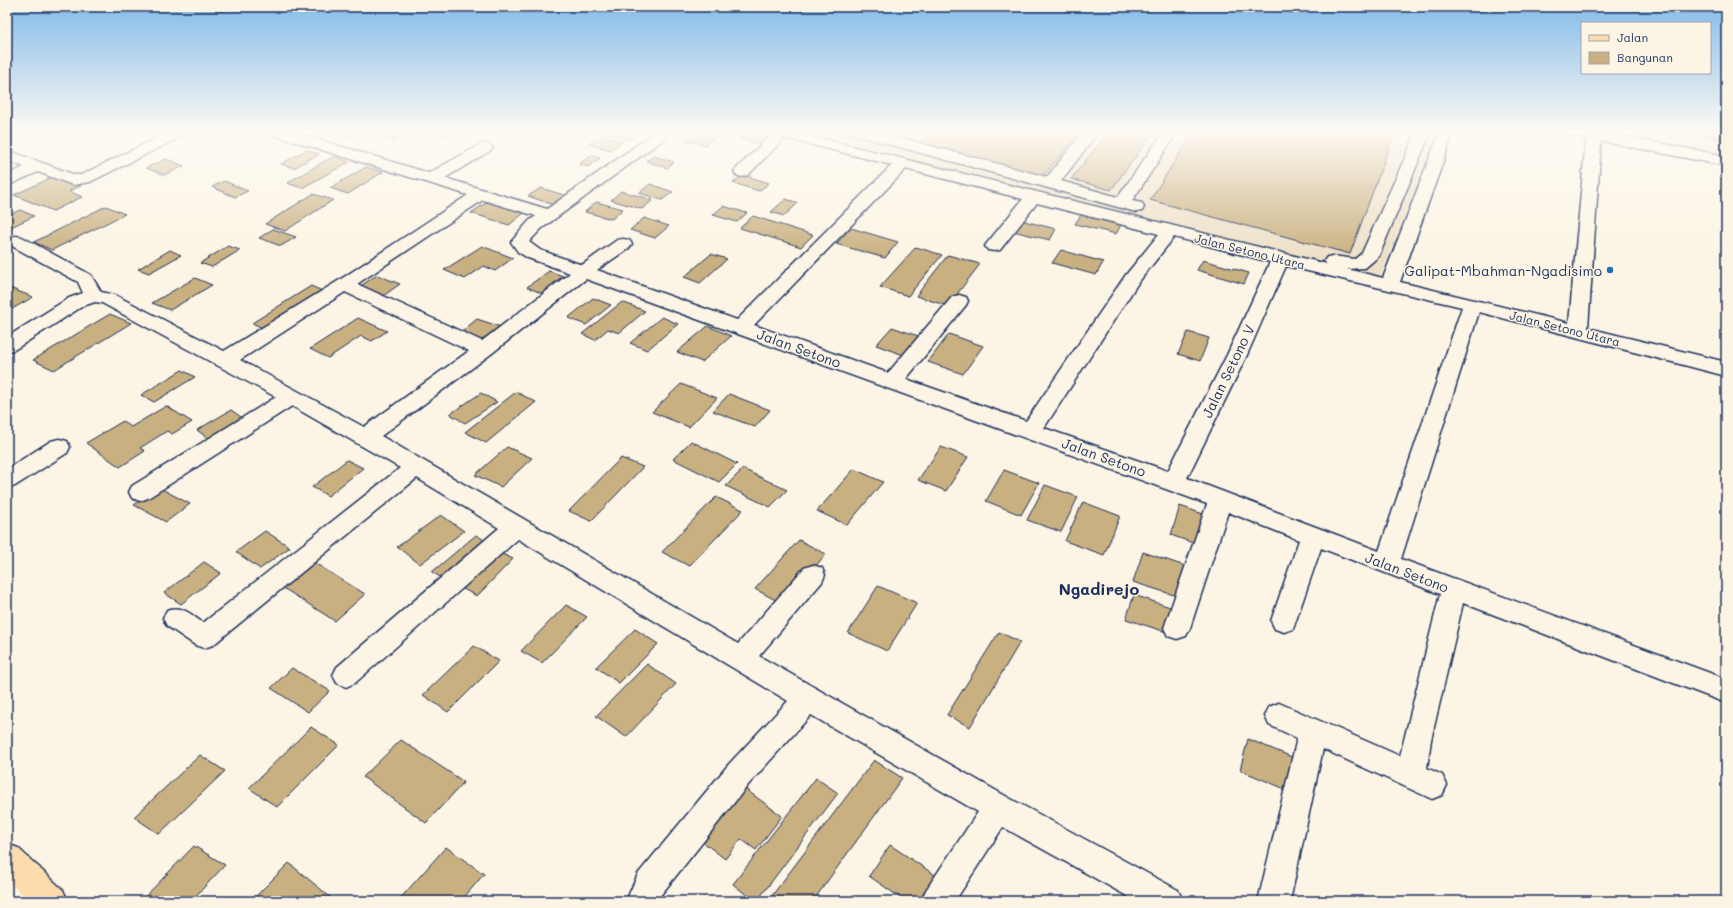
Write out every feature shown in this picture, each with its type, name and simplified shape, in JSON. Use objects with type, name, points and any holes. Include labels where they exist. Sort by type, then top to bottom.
[{"type":"main road","points":[[14,878],[52,901]]},
{"type":"street","points":[[7,181],[23,173]]},
{"type":"street","points":[[55,173],[73,180],[84,180],[97,173]]},
{"type":"street","points":[[413,173],[549,215],[607,173]]},
{"type":"street","points":[[431,179],[441,173]]},
{"type":"street","points":[[741,327],[893,173]]},
{"type":"street","name":"Jalan Setono Utara","points":[[944,173],[1280,259],[1472,304],[1726,369]]},
{"type":"street","points":[[1023,173],[1122,203],[1346,264],[1359,264],[1370,256],[1406,173]]},
{"type":"street","points":[[1051,182],[1058,173]]},
{"type":"street","points":[[1122,203],[1142,173]]},
{"type":"street","points":[[1390,284],[1431,173]]},
{"type":"street","points":[[1578,331],[1591,173]]},
{"type":"street","points":[[225,360],[344,285],[481,194]]},
{"type":"street","points":[[994,246],[1034,196]]},
{"type":"street","name":"Jalan Setono","points":[[549,215],[531,229],[520,242],[524,248],[534,254],[1174,482],[1454,590],[1726,691]]},
{"type":"street","points":[[1031,431],[1123,291],[1171,230]]},
{"type":"street","points":[[16,241],[85,279],[94,296]]},
{"type":"street","points":[[365,437],[484,350],[584,272],[623,244]]},
{"type":"street","name":"Jalan Setono V","points":[[1174,482],[1237,355],[1280,259]]},
{"type":"street","points":[[344,285],[484,350]]},
{"type":"street","points":[[7,346],[76,302],[94,296],[108,299],[225,360],[365,437],[808,699],[998,808],[1167,901]]},
{"type":"street","points":[[892,382],[959,301]]},
{"type":"street","points":[[1387,564],[1472,304]]},
{"type":"street","points":[[140,492],[292,397]]},
{"type":"street","points":[[7,480],[59,447]]},
{"type":"street","points":[[176,618],[204,637],[416,467]]},
{"type":"street","points":[[1177,628],[1220,500]]},
{"type":"street","points":[[346,675],[517,526]]},
{"type":"street","points":[[1284,621],[1313,536]]},
{"type":"street","points":[[741,659],[813,575]]},
{"type":"street","points":[[1279,716],[1421,780],[1417,740],[1454,590]]},
{"type":"street","points":[[642,901],[649,884],[738,774],[808,699]]},
{"type":"street","points":[[1274,901],[1313,732]]},
{"type":"street","points":[[937,901],[998,808]]},
{"type":"shaded area","points":[[967,173],[1421,173],[1380,278]]},
{"type":"building","points":[[304,173],[328,173],[302,188],[287,183]]},
{"type":"building","points":[[355,173],[381,173],[348,194],[330,188]]},
{"type":"building","points":[[1033,173],[1045,173],[1043,176]]},
{"type":"building","points":[[1076,173],[1123,173],[1111,190],[1071,179]]},
{"type":"building","points":[[1167,173],[1379,173],[1350,254],[1150,200]]},
{"type":"building","points":[[743,175],[769,183],[759,191],[733,183]]},
{"type":"building","points":[[55,176],[81,186],[69,191],[82,197],[53,211],[14,195]]},
{"type":"building","points":[[224,181],[248,191],[235,197],[212,187]]},
{"type":"building","points":[[650,184],[673,192],[662,200],[639,193]]},
{"type":"building","points":[[541,188],[567,196],[554,205],[528,196]]},
{"type":"building","points":[[621,191],[653,200],[642,209],[611,200]]},
{"type":"building","points":[[313,194],[333,200],[285,231],[265,224]]},
{"type":"building","points":[[786,199],[798,203],[784,216],[771,212]]},
{"type":"building","points":[[487,202],[524,213],[509,225],[471,213]]},
{"type":"building","points":[[596,202],[623,209],[612,219],[585,212]]},
{"type":"building","points":[[106,206],[125,214],[52,250],[34,242]]},
{"type":"building","points":[[723,206],[747,213],[737,222],[713,215]]},
{"type":"building","points":[[20,210],[34,216],[7,229],[7,216]]},
{"type":"building","points":[[1081,215],[1121,225],[1116,234],[1075,224]]},
{"type":"building","points":[[753,216],[813,235],[801,247],[740,228]]},
{"type":"building","points":[[644,218],[669,226],[655,238],[630,230]]},
{"type":"building","points":[[1020,220],[1056,229],[1050,240],[1013,231]]},
{"type":"building","points":[[851,228],[898,242],[885,258],[836,244]]},
{"type":"building","points":[[273,229],[296,237],[281,246],[259,238]]},
{"type":"building","points":[[228,246],[240,250],[212,267],[200,263]]},
{"type":"building","points":[[482,246],[513,258],[495,271],[484,266],[465,279],[444,270]]},
{"type":"building","points":[[916,247],[942,255],[908,296],[880,287]]},
{"type":"building","points":[[170,250],[181,255],[149,273],[138,269]]},
{"type":"building","points":[[1061,250],[1103,262],[1096,275],[1052,263]]},
{"type":"building","points":[[711,254],[727,259],[700,283],[684,277]]},
{"type":"building","points":[[948,255],[980,264],[948,306],[916,296]]},
{"type":"building","points":[[1203,260],[1249,273],[1244,284],[1197,270]]},
{"type":"building","points":[[549,271],[563,276],[541,293],[527,287]]},
{"type":"building","points":[[377,275],[400,284],[383,296],[359,287]]},
{"type":"building","points":[[195,278],[212,285],[170,310],[152,303]]},
{"type":"building","points":[[311,286],[327,293],[269,331],[252,323]]},
{"type":"building","points":[[7,287],[33,297],[7,312]]},
{"type":"building","points":[[593,298],[611,305],[586,325],[568,318]]},
{"type":"building","points":[[622,302],[645,311],[619,333],[608,329],[595,340],[582,334]]},
{"type":"building","points":[[110,314],[131,323],[54,370],[33,360]]},
{"type":"building","points":[[662,317],[678,324],[647,350],[630,343]]},
{"type":"building","points":[[358,318],[387,331],[372,341],[361,336],[328,358],[310,349]]},
{"type":"building","points":[[477,319],[504,328],[487,343],[460,333]]},
{"type":"building","points":[[708,326],[731,336],[702,362],[677,352]]},
{"type":"building","points":[[892,327],[924,338],[909,357],[876,345]]},
{"type":"building","points":[[1188,332],[1209,338],[1200,361],[1178,354]]},
{"type":"building","points":[[949,334],[983,346],[963,374],[928,362]]},
{"type":"building","points":[[182,370],[195,377],[154,402],[141,395]]},
{"type":"building","points":[[681,384],[717,398],[689,427],[652,412]]},
{"type":"building","points":[[516,392],[536,402],[486,443],[465,432]]},
{"type":"building","points":[[481,393],[497,402],[465,423],[450,414]]},
{"type":"building","points":[[729,394],[770,410],[755,427],[713,411]]},
{"type":"building","points":[[166,406],[192,422],[172,434],[167,431],[140,448],[145,451],[120,467],[86,443],[123,421],[131,427]]},
{"type":"building","points":[[231,410],[244,419],[210,440],[197,430]]},
{"type":"building","points":[[691,441],[737,464],[719,482],[673,459]]},
{"type":"building","points":[[507,447],[532,458],[501,487],[475,475]]},
{"type":"building","points":[[941,447],[968,457],[946,491],[918,480]]},
{"type":"building","points":[[621,458],[643,467],[591,521],[569,511]]},
{"type":"building","points":[[347,460],[363,468],[328,496],[312,487]]},
{"type":"building","points":[[743,469],[787,490],[770,507],[726,486]]},
{"type":"building","points":[[854,469],[883,482],[847,525],[817,511]]},
{"type":"building","points":[[1004,470],[1039,483],[1021,515],[986,501]]},
{"type":"building","points":[[1045,485],[1078,497],[1061,532],[1027,520]]},
{"type":"building","points":[[158,487],[190,504],[166,522],[134,505]]},
{"type":"building","points":[[716,497],[743,510],[689,566],[662,552]]},
{"type":"building","points":[[1083,502],[1120,516],[1104,555],[1065,541]]},
{"type":"building","points":[[1180,506],[1203,514],[1193,543],[1171,535]]},
{"type":"building","points":[[441,515],[464,531],[420,564],[397,547]]},
{"type":"building","points":[[265,531],[290,547],[260,569],[236,552]]},
{"type":"building","points":[[476,535],[491,544],[447,581],[432,572]]},
{"type":"building","points":[[799,540],[826,554],[783,604],[755,589]]},
{"type":"building","points":[[494,550],[513,559],[477,596],[457,586]]},
{"type":"building","points":[[1143,552],[1185,566],[1177,596],[1133,582]]},
{"type":"building","points":[[308,559],[365,594],[335,621],[277,584]]},
{"type":"building","points":[[204,562],[221,573],[181,604],[164,593]]},
{"type":"building","points":[[878,586],[917,603],[887,651],[848,633]]},
{"type":"building","points":[[1134,595],[1173,608],[1166,632],[1126,619]]},
{"type":"building","points":[[566,605],[587,617],[542,663],[521,651]]},
{"type":"building","points":[[635,629],[658,644],[619,683],[596,667]]},
{"type":"building","points":[[999,632],[1020,642],[970,727],[947,715]]},
{"type":"building","points":[[474,646],[499,661],[448,712],[423,695]]},
{"type":"building","points":[[647,664],[676,684],[626,737],[596,716]]},
{"type":"building","points":[[292,668],[330,691],[308,712],[271,688]]},
{"type":"building","points":[[311,727],[339,745],[277,807],[249,788]]},
{"type":"building","points":[[1248,739],[1292,757],[1285,789],[1240,770]]},
{"type":"building","points":[[401,740],[464,782],[426,823],[363,777]]},
{"type":"building","points":[[200,755],[225,771],[159,834],[134,817]]},
{"type":"building","points":[[874,760],[902,778],[813,901],[768,901]]},
{"type":"building","points":[[816,778],[838,793],[757,901],[754,901],[733,884]]},
{"type":"building","points":[[737,783],[782,816],[756,850],[741,839],[725,859],[694,835]]},
{"type":"building","points":[[890,845],[938,877],[924,901],[905,901],[869,876]]},
{"type":"building","points":[[194,846],[225,865],[191,901],[141,901]]},
{"type":"building","points":[[446,847],[484,874],[461,901],[398,901]]},
{"type":"building","points":[[289,863],[335,901],[251,901]]},
{"type":"place","name":"Galipat-Mbahman-Ngadisimo","points":[[1610,270]]},
{"type":"district","name":"Ngadirejo","points":[[1099,588]]}]
